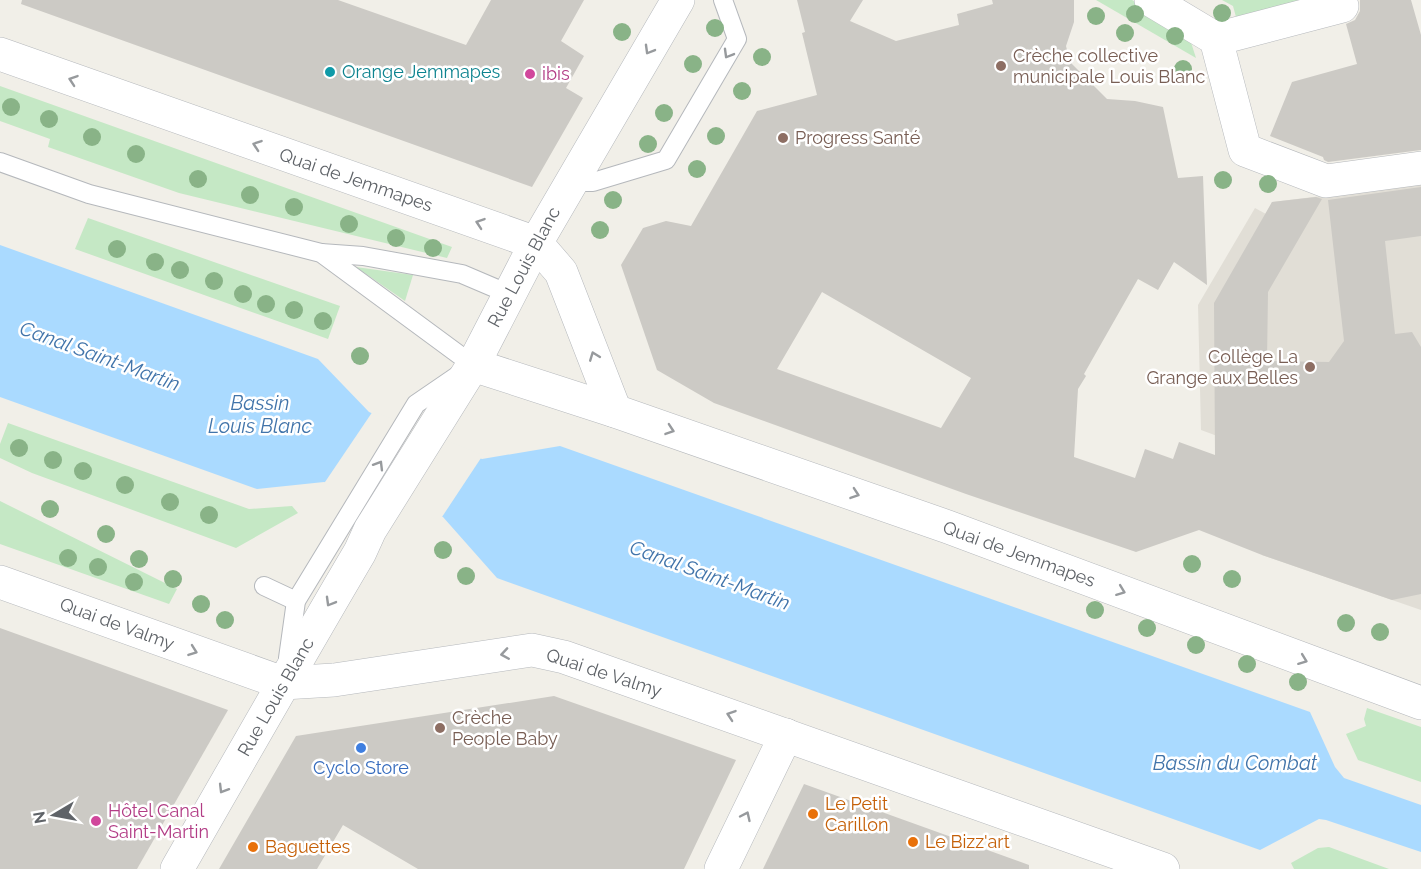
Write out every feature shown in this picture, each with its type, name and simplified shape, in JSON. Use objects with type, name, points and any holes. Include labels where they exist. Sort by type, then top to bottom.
[{"type":"street","name":"Rue Louis Blanc","points":[[177,869],[261,725],[362,520],[429,409],[473,365],[536,243],[678,0]]},
{"type":"street","points":[[1151,0],[1216,39],[1245,150],[1326,181],[1421,168]]},
{"type":"street","points":[[1216,39],[1342,6]]},
{"type":"street","name":"Quai de Jemmapes","points":[[0,54],[536,243],[561,272],[615,411]]},
{"type":"street","name":"Quai de Jemmapes","points":[[473,365],[615,411],[948,527],[1421,703]]},
{"type":"street","name":"Quai de Valmy","points":[[0,582],[283,683],[334,680],[532,650],[564,657],[1159,868]]},
{"type":"street","points":[[721,869],[786,735]]},
{"type":"lane","points":[[571,183],[593,182],[666,160],[737,39],[723,0]]},
{"type":"lane","points":[[0,162],[88,194],[321,253],[363,256],[462,274],[509,294]]},
{"type":"lane","points":[[321,253],[473,365]]},
{"type":"lane","points":[[283,683],[296,601],[362,520]]},
{"type":"lane","points":[[264,586],[296,601]]},
{"type":"shaded area","name":"Collège La Grange aux Belles","points":[[1421,184],[1421,610],[1262,555],[1296,465],[1201,430],[1198,305],[1255,208],[1266,214],[1272,202]]},
{"type":"green space","points":[[1096,0],[1132,0],[1188,33],[1196,58]]},
{"type":"green space","points":[[1222,0],[1301,0],[1236,17],[1233,6]]},
{"type":"green space","points":[[0,86],[452,247],[447,258],[179,193],[48,147],[50,139],[0,121]]},
{"type":"green space","points":[[88,218],[340,306],[328,339],[75,249]]},
{"type":"green space","points":[[356,267],[413,275],[405,301]]},
{"type":"green space","points":[[8,423],[249,509],[292,506],[298,513],[236,548],[32,473],[0,458],[0,444]]},
{"type":"green space","points":[[0,501],[177,589],[169,604],[0,544]]},
{"type":"green space","points":[[1367,708],[1421,727],[1421,782],[1358,760],[1346,734],[1366,726],[1364,719]]},
{"type":"green space","points":[[1329,847],[1389,869],[1294,869],[1291,863],[1318,848]]},
{"type":"water","name":"Bassin du Combat","points":[[0,245],[318,359],[369,412],[482,459],[560,446],[1310,712],[1335,767],[1344,778],[1421,805],[1421,852],[1319,819],[1260,850],[497,578],[443,517],[324,482],[257,489],[0,397]]},
{"type":"pier","points":[[373,411],[483,455],[440,520],[323,485]]},
{"type":"building","points":[[22,0],[338,0],[466,45],[491,0],[584,0],[561,41],[584,56],[566,88],[583,98],[532,187],[21,4]]},
{"type":"building","points":[[797,0],[863,0],[850,21],[896,41],[959,25],[957,14],[993,4],[992,0],[1074,0],[1074,22],[1066,46],[1070,62],[1107,99],[1135,101],[1163,107],[1178,178],[1203,176],[1207,285],[1174,262],[1158,290],[1138,279],[1084,374],[1086,376],[1078,389],[1074,457],[1135,478],[1145,449],[1173,459],[1179,442],[1215,455],[1214,303],[1272,202],[1316,197],[1322,199],[1268,292],[1267,361],[1329,362],[1344,341],[1328,200],[1421,187],[1421,236],[1385,241],[1395,334],[1412,332],[1421,347],[1421,594],[1392,600],[1262,555],[1199,530],[1136,552],[966,494],[714,403],[657,370],[621,265],[643,228],[666,221],[691,226],[757,111],[817,95],[802,33],[805,32]],"holes":[[[822,292],[971,378],[941,428],[777,369]]]},
{"type":"building","points":[[1360,0],[1411,0],[1421,35],[1421,150],[1328,162],[1323,157],[1270,136],[1292,82],[1357,64],[1346,24],[1355,20],[1360,11]]},
{"type":"building","points":[[0,628],[228,710],[137,869],[0,869]]},
{"type":"building","points":[[554,696],[736,760],[684,869],[418,869],[343,825],[317,869],[219,869],[296,736]]},
{"type":"building","points":[[804,784],[1029,865],[1029,869],[763,869]]},
{"type":"place","name":"Crèche collective municipale Louis Blanc","points":[[1001,66]]},
{"type":"place","name":"Orange Jemmapes","points":[[330,72]]},
{"type":"place","name":"ibis","points":[[530,74]]},
{"type":"place","name":"Progress Santé","points":[[783,138]]},
{"type":"place","name":"Collège La Grange aux Belles","points":[[1310,367]]},
{"type":"place","name":"Crèche People Baby","points":[[440,728]]},
{"type":"place","name":"Cyclo Store","points":[[361,748]]},
{"type":"place","name":"Le Petit Carillon","points":[[813,814]]},
{"type":"place","name":"Hôtel Canal Saint-Martin","points":[[96,821]]},
{"type":"place","name":"Le Bizz'art","points":[[913,842]]},
{"type":"place","name":"Baguettes","points":[[253,847]]},
{"type":"water label","name":"Canal Saint-Martin","points":[[100,356]]},
{"type":"water label","name":"Bassin Louis Blanc","points":[[260,414]]},
{"type":"water label","name":"Canal Saint-Martin","points":[[710,575]]}]
